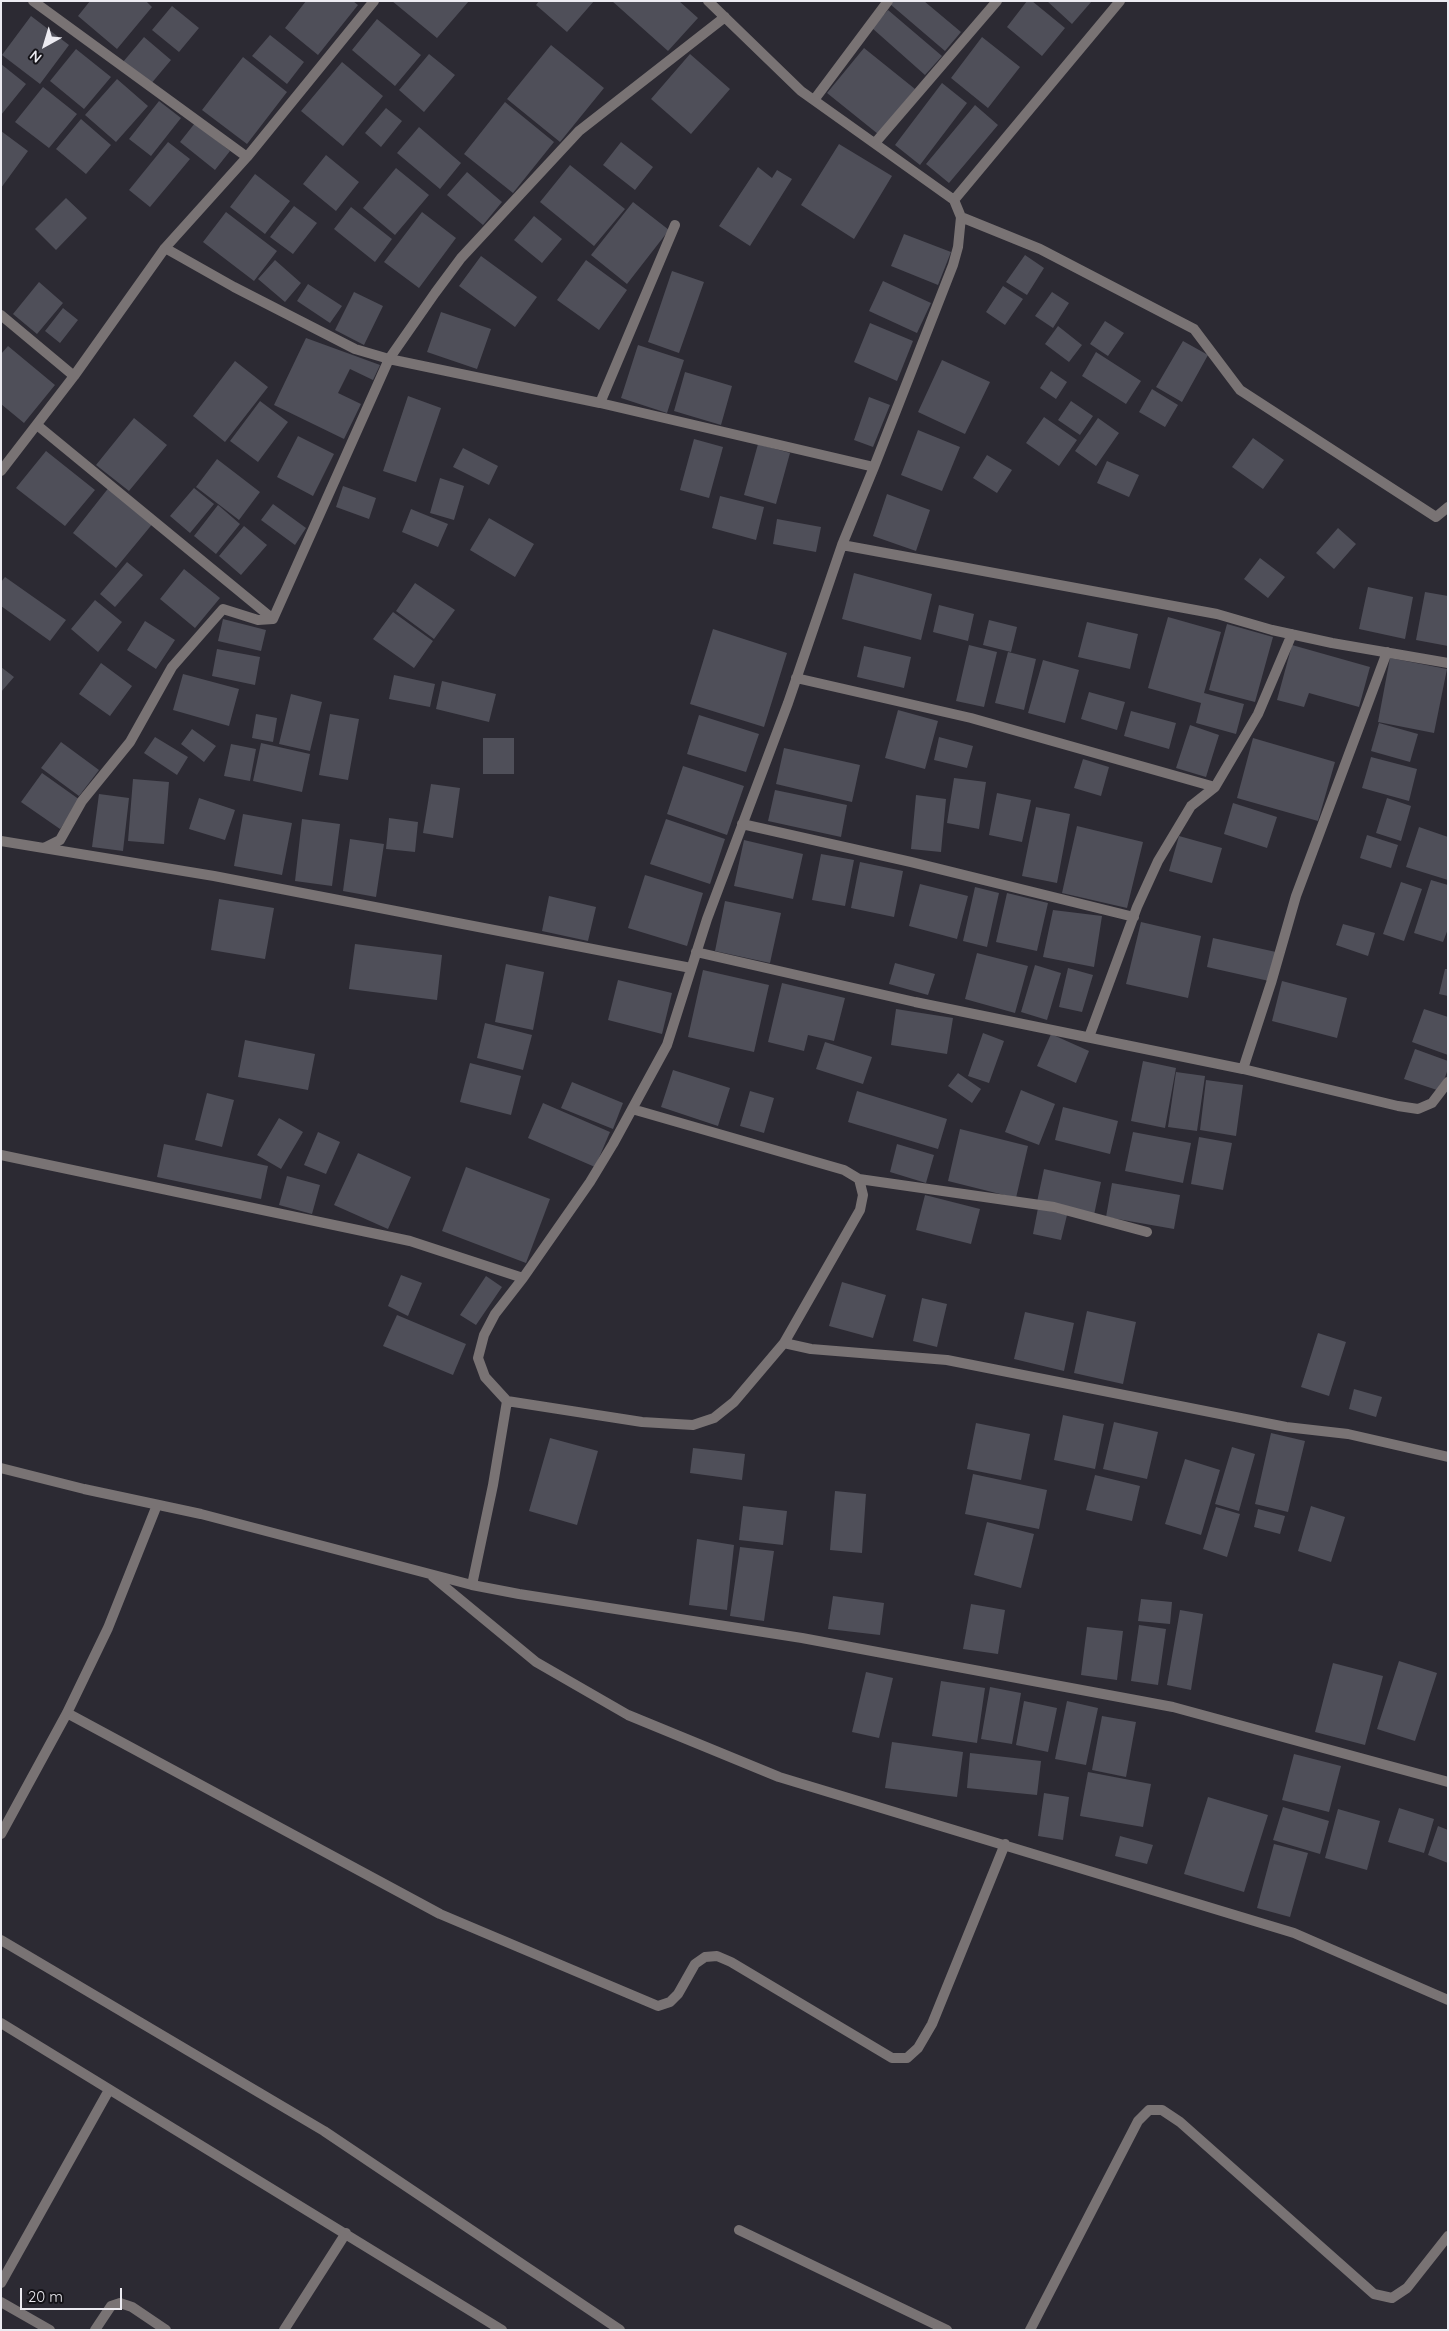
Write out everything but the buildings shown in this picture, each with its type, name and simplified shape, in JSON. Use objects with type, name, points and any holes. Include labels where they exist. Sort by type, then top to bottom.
[{"type":"street","points":[[32,1],[247,157]]},
{"type":"street","points":[[1,471],[74,376],[166,248],[247,157],[374,1]]},
{"type":"street","points":[[708,1],[800,91],[954,200],[961,217],[958,247],[954,264],[842,544],[796,678],[696,952],[666,1045],[590,1182],[523,1278],[495,1314],[484,1335],[478,1358],[485,1377],[507,1401],[642,1422],[693,1425],[714,1418],[734,1402],[784,1343],[860,1210],[863,1195],[859,1180]]},
{"type":"street","points":[[814,100],[888,1]]},
{"type":"street","points":[[875,143],[997,1]]},
{"type":"street","points":[[954,200],[1120,1]]},
{"type":"street","points":[[273,619],[389,359],[461,258],[579,131],[725,17]]},
{"type":"street","points":[[961,217],[1040,248],[1194,330],[1240,390],[1436,516],[1448,507]]},
{"type":"street","points":[[600,403],[674,225]]},
{"type":"street","points":[[166,248],[332,339],[355,349],[389,359],[600,403],[874,467]]},
{"type":"street","points":[[1,315],[74,376]]},
{"type":"street","points":[[37,425],[273,619]]},
{"type":"street","points":[[842,544],[1217,614],[1292,634],[1448,663]]},
{"type":"street","points":[[44,848],[60,840],[82,801],[130,742],[172,666],[223,609],[258,620],[273,619]]},
{"type":"street","points":[[1089,1037],[1134,917],[1158,861],[1191,806],[1215,788],[1258,714],[1292,634]]},
{"type":"street","points":[[1243,1068],[1271,983],[1296,896],[1386,652]]},
{"type":"street","points":[[796,678],[971,718],[1215,788]]},
{"type":"street","points":[[742,824],[911,862],[1134,917]]},
{"type":"street","points":[[1,841],[214,876],[691,968]]},
{"type":"street","points":[[696,952],[915,1002],[1243,1068],[1398,1106],[1418,1109],[1432,1103],[1448,1082]]},
{"type":"street","points":[[632,1109],[844,1170],[859,1180],[1054,1207],[1147,1232]]},
{"type":"street","points":[[1,1155],[410,1241],[523,1278]]},
{"type":"street","points":[[784,1343],[811,1349],[946,1360],[1286,1427],[1348,1434],[1448,1457]]},
{"type":"street","points":[[472,1585],[493,1485],[507,1401]]},
{"type":"street","points":[[1,1468],[84,1489],[201,1514],[472,1585],[802,1638],[1173,1707],[1448,1782]]},
{"type":"street","points":[[1,1834],[68,1713],[108,1628],[158,1505]]},
{"type":"street","points":[[430,1574],[536,1662],[628,1715],[779,1777],[1294,1933],[1448,2000]]},
{"type":"street","points":[[68,1713],[440,1914],[658,2006],[670,2002],[678,1994],[695,1964],[706,1957],[717,1956],[731,1962],[892,2058],[907,2058],[918,2048],[932,2024],[1005,1844]]},
{"type":"street","points":[[1,1940],[324,2131],[620,2330]]},
{"type":"street","points":[[1,2023],[502,2330]]},
{"type":"street","points":[[1,2283],[109,2090]]},
{"type":"street","points":[[1030,2330],[1138,2121],[1149,2110],[1162,2110],[1180,2122],[1374,2294],[1392,2298],[1407,2288],[1448,2236]]},
{"type":"street","points":[[739,2230],[947,2330]]},
{"type":"street","points":[[284,2330],[346,2233]]},
{"type":"street","points":[[1,2302],[50,2330]]},
{"type":"street","points":[[96,2330],[111,2306],[120,2303],[132,2307],[166,2330]]}]
